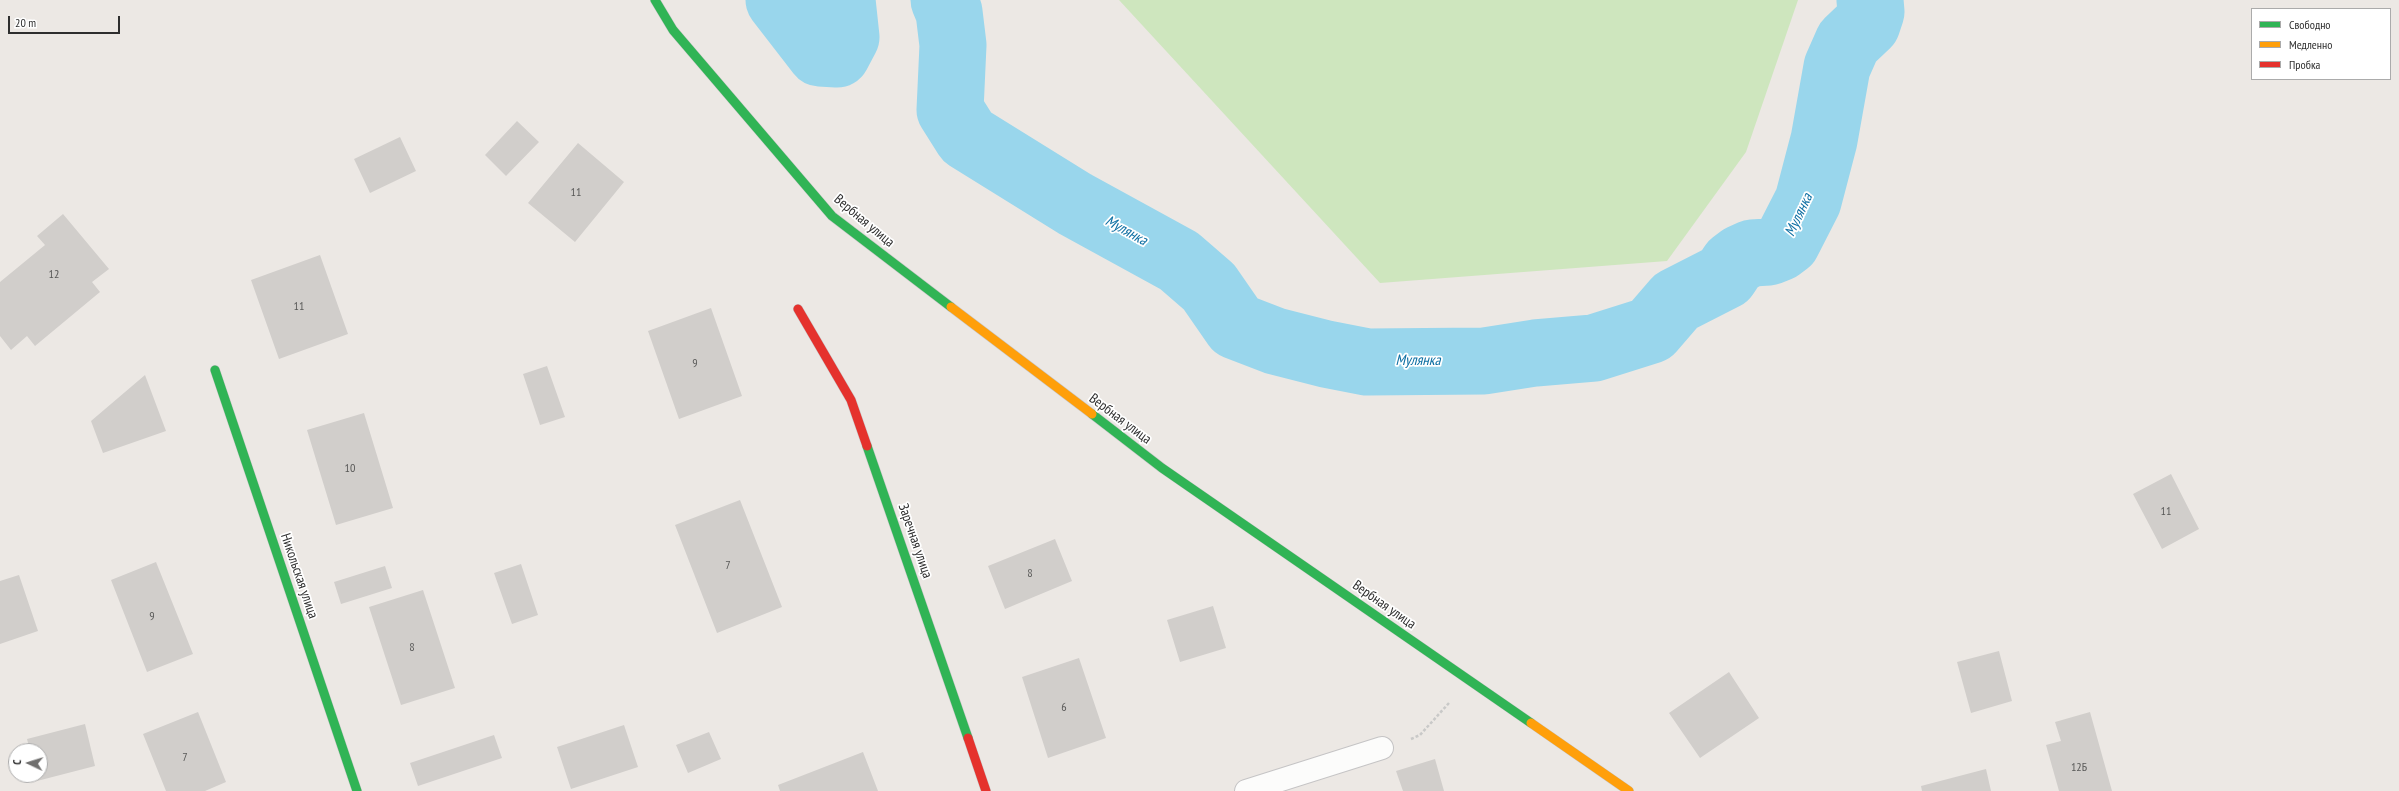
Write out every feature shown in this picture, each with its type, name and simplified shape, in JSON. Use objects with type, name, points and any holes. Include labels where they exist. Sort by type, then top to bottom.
[{"type":"street","name":"Вербная улица","points":[[655,0],[673,30],[832,216],[1162,468],[1629,791]]},
{"type":"street","name":"Заречная улица","points":[[798,309],[851,400],[986,791]]},
{"type":"street","name":"Никольская улица","points":[[215,370],[357,791]]},
{"type":"street","points":[[1246,791],[1382,748]]},
{"type":"path","points":[[1382,748],[1420,735],[1469,680]]},
{"type":"green space","points":[[1119,0],[1798,0],[1746,152],[1667,261],[1380,283]]},
{"type":"building","points":[[517,121],[539,142],[506,176],[485,155]]},
{"type":"building","points":[[400,137],[416,171],[370,193],[354,159]]},
{"type":"building","points":[[578,143],[624,182],[575,242],[528,203]]},
{"type":"building","points":[[63,214],[109,269],[92,282],[100,292],[35,346],[27,336],[11,350],[0,336],[0,282],[45,245],[37,236]]},
{"type":"building","points":[[320,255],[348,334],[279,359],[251,280]]},
{"type":"building","points":[[711,308],[742,396],[679,419],[648,331]]},
{"type":"building","points":[[547,366],[565,417],[540,425],[523,374]]},
{"type":"building","points":[[145,375],[166,431],[103,453],[91,421]]},
{"type":"building","points":[[364,413],[393,508],[336,525],[307,430]]},
{"type":"building","points":[[2171,474],[2199,529],[2162,549],[2133,494]]},
{"type":"building","points":[[740,500],[782,607],[717,633],[675,525]]},
{"type":"building","points":[[1055,539],[1072,581],[1005,609],[988,566]]},
{"type":"building","points":[[156,562],[193,654],[147,672],[111,580]]},
{"type":"building","points":[[521,564],[538,615],[512,624],[494,573]]},
{"type":"building","points":[[385,566],[392,588],[341,604],[334,582]]},
{"type":"building","points":[[19,575],[38,631],[0,644],[0,581]]},
{"type":"building","points":[[423,590],[455,688],[401,705],[369,607]]},
{"type":"building","points":[[1213,606],[1226,648],[1180,662],[1167,620]]},
{"type":"building","points":[[1999,651],[2012,701],[1971,713],[1957,662]]},
{"type":"building","points":[[1079,658],[1106,738],[1048,758],[1022,677]]},
{"type":"building","points":[[1729,672],[1759,718],[1700,758],[1669,713]]},
{"type":"building","points":[[198,712],[226,782],[205,791],[166,791],[143,734]]},
{"type":"building","points":[[2090,712],[2112,791],[2059,791],[2046,745],[2061,741],[2055,722]]},
{"type":"building","points":[[85,724],[95,766],[48,778],[48,743],[28,743],[27,739]]},
{"type":"building","points":[[624,725],[638,767],[571,789],[557,747]]},
{"type":"building","points":[[709,732],[721,759],[688,773],[676,745]]},
{"type":"building","points":[[494,735],[502,758],[418,786],[410,763]]},
{"type":"building","points":[[863,752],[878,791],[780,791],[778,785]]},
{"type":"building","points":[[1435,759],[1444,791],[1403,791],[1396,771]]},
{"type":"building","points":[[1986,769],[1991,791],[1922,791],[1921,786]]},
{"type":"waterway","name":"Мулянка","points":[[779,0],[820,53],[837,54],[846,37],[842,0]]},
{"type":"waterway","name":"Мулянка","points":[[944,0],[949,12],[953,45],[950,110],[967,137],[1075,204],[1179,261],[1209,287],[1236,326],[1275,341],[1326,354],[1367,362],[1484,361],[1535,353],[1594,348],[1651,330],[1676,301],[1725,276],[1733,264],[1741,258],[1752,253],[1769,252],[1779,248],[1787,242],[1808,201],[1824,140],[1837,67],[1848,42],[1867,24],[1871,12],[1870,0]]},
{"type":"traffic: fast","points":[[655,0],[673,30],[832,216],[951,307]]},
{"type":"traffic: fast","points":[[215,370],[357,791]]},
{"type":"traffic: fast","points":[[1092,414],[1162,468],[1531,723]]},
{"type":"traffic: fast","points":[[867,446],[968,738]]},
{"type":"traffic: slow","points":[[951,307],[1092,414]]},
{"type":"traffic: slow","points":[[1531,723],[1629,791]]},
{"type":"traffic: jam","points":[[798,309],[851,400],[867,446]]},
{"type":"traffic: jam","points":[[968,738],[986,791]]}]
